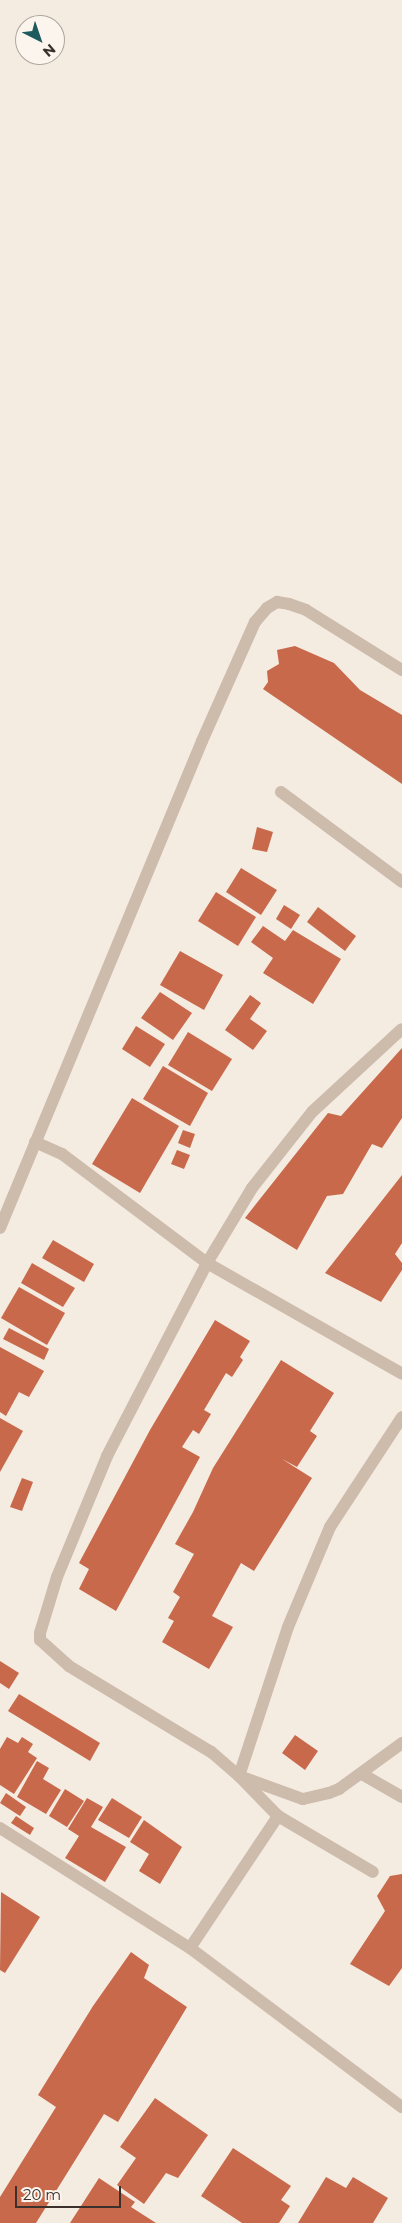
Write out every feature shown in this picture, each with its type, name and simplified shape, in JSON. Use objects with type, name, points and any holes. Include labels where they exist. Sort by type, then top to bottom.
[{"type":"street","points":[[0,1228],[202,741],[255,622],[267,608],[277,602],[289,604],[306,610],[402,670]]},
{"type":"street","points":[[281,792],[402,882]]},
{"type":"street","points":[[373,1872],[278,1816],[239,1776],[211,1752],[69,1666],[40,1640],[40,1633],[57,1577],[107,1456],[207,1262],[252,1188],[312,1112],[402,1029]]},
{"type":"street","points":[[35,1142],[62,1154],[207,1262],[402,1374]]},
{"type":"street","points":[[239,1776],[288,1627],[330,1527],[402,1417]]},
{"type":"street","points":[[239,1776],[303,1799],[329,1793],[362,1774],[402,1743]]},
{"type":"street","points":[[362,1774],[402,1797]]},
{"type":"street","points":[[190,1948],[278,1816]]},
{"type":"street","points":[[0,1828],[190,1948],[402,2107]]},
{"type":"building","points":[[295,646],[334,663],[360,690],[402,715],[402,784],[263,689],[268,682],[267,671],[279,664],[277,650]]},
{"type":"building","points":[[257,827],[273,832],[267,852],[252,849]]},
{"type":"building","points":[[241,868],[277,890],[261,915],[226,892]]},
{"type":"building","points":[[216,892],[256,917],[238,946],[198,921]]},
{"type":"building","points":[[284,905],[300,915],[291,929],[276,919]]},
{"type":"building","points":[[318,907],[356,936],[345,951],[307,922]]},
{"type":"building","points":[[263,926],[285,941],[293,930],[341,959],[313,1004],[263,973],[273,958],[251,942]]},
{"type":"building","points":[[180,951],[223,975],[204,1010],[160,985]]},
{"type":"building","points":[[160,992],[192,1013],[173,1040],[141,1018]]},
{"type":"building","points":[[250,995],[261,1003],[250,1019],[267,1031],[253,1050],[225,1030]]},
{"type":"building","points":[[136,1026],[165,1044],[150,1067],[122,1049]]},
{"type":"building","points":[[188,1032],[232,1059],[212,1091],[168,1065]]},
{"type":"building","points":[[402,1048],[402,1118],[382,1148],[372,1144],[343,1194],[327,1196],[297,1250],[245,1218],[328,1113],[341,1116]]},
{"type":"building","points":[[163,1066],[208,1093],[190,1126],[143,1099]]},
{"type":"building","points":[[132,1098],[179,1126],[140,1193],[92,1164]]},
{"type":"building","points":[[183,1130],[195,1134],[190,1148],[178,1143]]},
{"type":"building","points":[[177,1150],[190,1155],[184,1169],[171,1164]]},
{"type":"building","points":[[402,1175],[402,1243],[395,1254],[402,1263],[402,1270],[381,1302],[325,1273]]},
{"type":"building","points":[[53,1240],[94,1264],[84,1282],[42,1258]]},
{"type":"building","points":[[32,1263],[75,1288],[63,1307],[21,1283]]},
{"type":"building","points":[[19,1287],[65,1313],[47,1345],[1,1318]]},
{"type":"building","points":[[215,1320],[250,1341],[240,1357],[243,1360],[232,1377],[226,1373],[204,1410],[211,1414],[199,1434],[193,1430],[182,1447],[200,1457],[116,1611],[79,1589],[89,1569],[79,1563],[150,1430]]},
{"type":"building","points":[[9,1328],[49,1349],[44,1360],[3,1339]]},
{"type":"building","points":[[0,1347],[44,1371],[29,1397],[19,1392],[6,1416],[0,1412]]},
{"type":"building","points":[[281,1360],[334,1393],[310,1431],[317,1436],[297,1467],[282,1459],[312,1478],[254,1571],[241,1563],[212,1616],[233,1627],[209,1669],[162,1642],[174,1621],[168,1618],[180,1597],[173,1592],[194,1554],[175,1544],[193,1512],[213,1468]]},
{"type":"building","points":[[0,1418],[23,1431],[0,1472]]},
{"type":"building","points":[[22,1478],[33,1482],[22,1511],[10,1507]]},
{"type":"building","points":[[0,1661],[19,1673],[9,1689],[0,1683]]},
{"type":"building","points":[[19,1694],[100,1743],[90,1761],[8,1711]]},
{"type":"building","points":[[295,1735],[318,1751],[305,1770],[282,1753]]},
{"type":"building","points":[[7,1737],[18,1743],[22,1737],[33,1744],[28,1752],[37,1758],[14,1794],[0,1785],[0,1749]]},
{"type":"building","points":[[37,1761],[49,1768],[43,1779],[61,1790],[46,1814],[17,1797]]},
{"type":"building","points":[[65,1789],[84,1801],[67,1827],[49,1816]]},
{"type":"building","points":[[6,1793],[26,1807],[20,1816],[0,1803]]},
{"type":"building","points":[[87,1798],[103,1807],[91,1827],[126,1847],[105,1882],[65,1858],[79,1836],[68,1829]]},
{"type":"building","points":[[112,1798],[142,1817],[129,1838],[98,1820]]},
{"type":"building","points":[[16,1816],[34,1828],[30,1835],[11,1823]]},
{"type":"building","points":[[144,1820],[182,1847],[160,1884],[139,1871],[149,1854],[130,1842]]},
{"type":"building","points":[[402,1874],[402,1968],[389,1986],[350,1964],[385,1911],[377,1896],[390,1876]]},
{"type":"building","points":[[1,1892],[40,1917],[5,1973],[0,1970]]},
{"type":"building","points":[[131,1952],[149,1965],[144,1978],[187,2007],[118,2122],[104,2114],[36,2223],[0,2223],[0,2197],[56,2107],[38,2095],[93,2006]]},
{"type":"building","points":[[155,2098],[208,2135],[178,2178],[166,2173],[144,2204],[117,2185],[136,2158],[120,2147]]},
{"type":"building","points":[[233,2148],[291,2186],[281,2200],[290,2206],[279,2223],[242,2223],[201,2196]]},
{"type":"building","points":[[326,2177],[346,2188],[353,2177],[388,2198],[373,2223],[298,2223]]},
{"type":"building","points":[[99,2178],[135,2202],[131,2207],[156,2223],[70,2223]]}]
